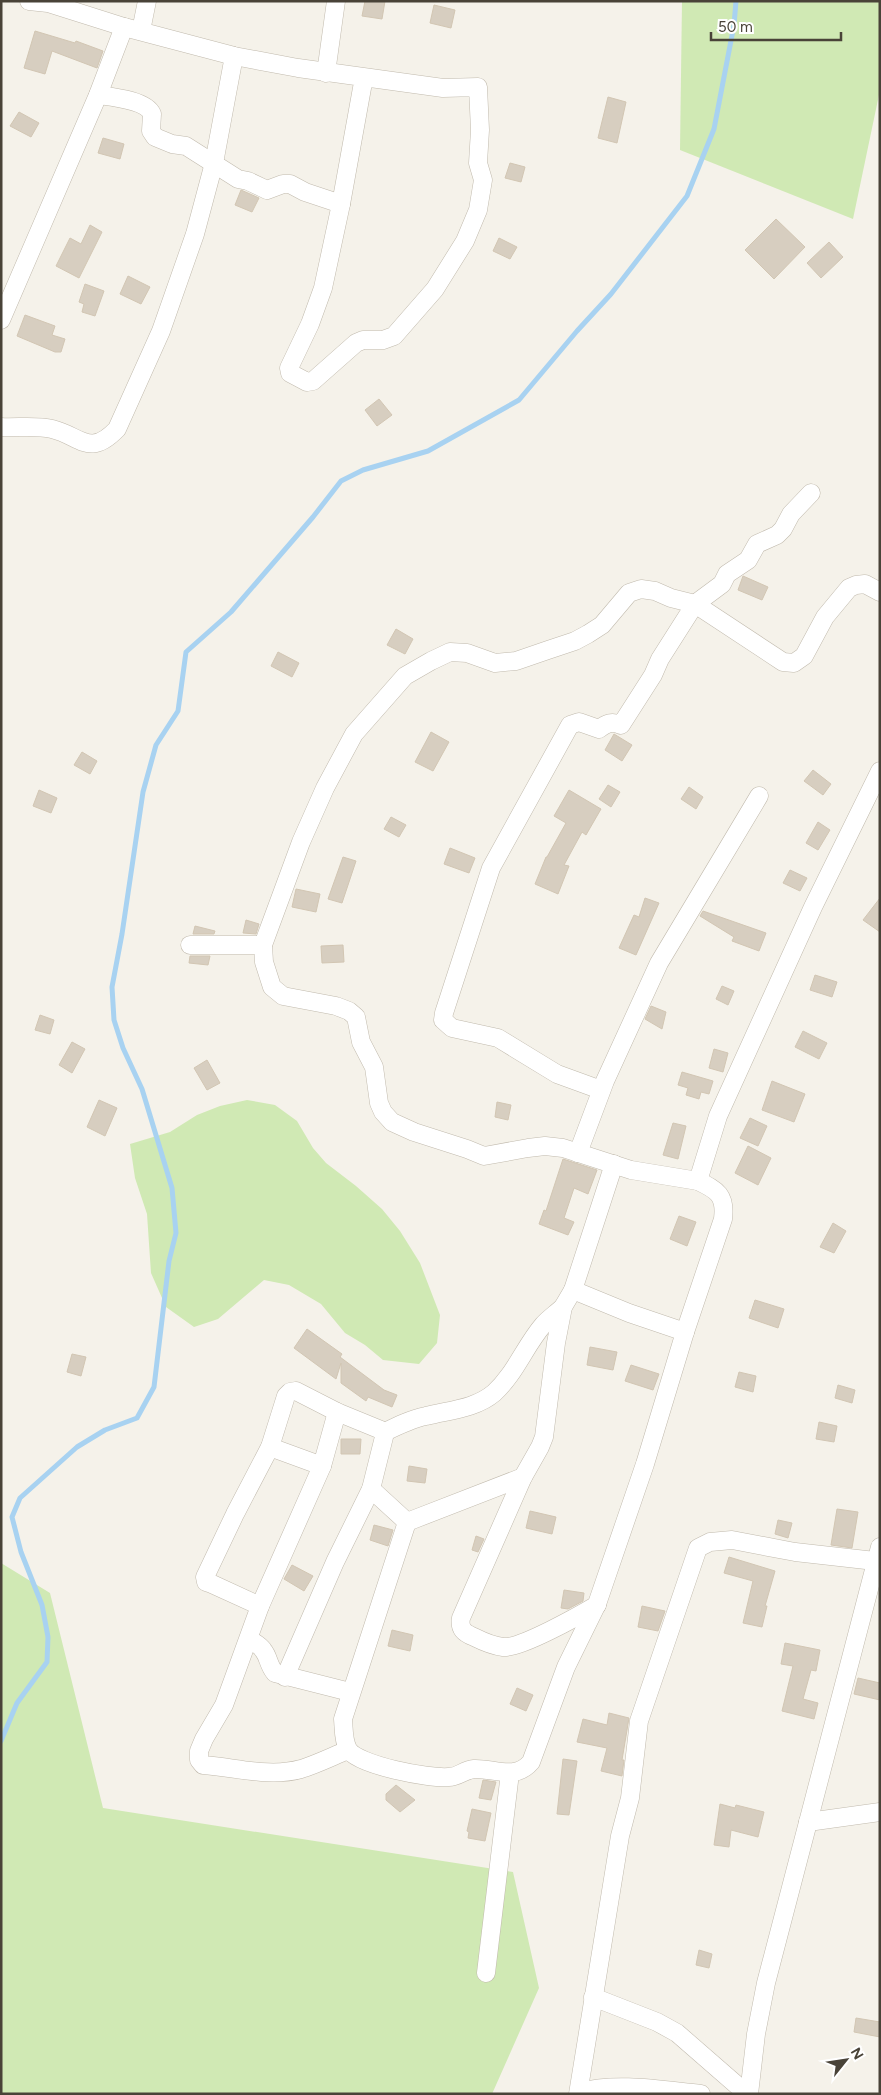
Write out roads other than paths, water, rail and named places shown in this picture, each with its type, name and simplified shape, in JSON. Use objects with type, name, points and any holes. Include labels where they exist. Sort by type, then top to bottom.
[{"type":"street","points":[[29,1],[48,3],[133,29],[234,56],[326,73],[364,77],[443,88],[478,87],[480,130],[478,163],[483,180],[480,202],[465,241],[435,289],[394,336],[383,340],[363,340],[356,343],[313,381],[307,382],[290,372],[289,368],[310,324],[323,288],[341,204],[364,77]]},
{"type":"street","points":[[1,320],[98,95],[148,1]]},
{"type":"street","points":[[326,73],[336,1]]},
{"type":"street","points":[[1,427],[52,429],[86,443],[99,444],[108,439],[117,429],[161,331],[195,234],[214,163],[234,56]]},
{"type":"street","points":[[98,95],[119,97],[145,106],[152,114],[151,131],[155,137],[172,144],[186,146],[238,179],[248,181],[267,190],[283,184],[290,184],[305,192],[341,204]]},
{"type":"street","points":[[601,1090],[557,1074],[498,1038],[452,1028],[443,1020],[491,868],[570,725],[579,722],[599,729],[607,723],[615,722],[621,726],[653,674],[664,651],[695,604],[722,584],[727,574],[748,560],[757,544],[777,535],[783,529],[791,514],[811,493]]},
{"type":"street","points":[[523,1476],[407,1522],[350,1692],[343,1719],[344,1738],[348,1750],[357,1757],[393,1770],[432,1776],[456,1776],[465,1771],[475,1769],[510,1773],[526,1768],[531,1762],[566,1667],[597,1604],[645,1464],[685,1332],[723,1219],[724,1202],[717,1191],[698,1181],[656,1175],[562,1148],[544,1146],[484,1156],[414,1132],[392,1122],[383,1112],[379,1103],[374,1068],[361,1042],[356,1017],[349,1011],[336,1006],[283,996],[272,987],[267,974],[263,945],[301,842],[325,788],[354,734],[405,676],[431,660],[450,652],[467,653],[495,662],[516,661],[575,641],[602,625],[629,593],[641,589],[655,591],[671,598],[695,604],[783,662],[789,664],[804,656],[825,617],[849,588],[865,584],[880,592]]},
{"type":"street","points":[[698,1181],[718,1116],[812,908],[880,771]]},
{"type":"street","points":[[578,1153],[601,1090],[659,963],[759,796]]},
{"type":"street","points":[[190,945],[263,945]]},
{"type":"street","points":[[597,1604],[583,1614],[518,1646],[503,1647],[473,1637],[462,1631],[459,1625],[523,1476],[544,1437],[556,1343],[564,1307],[573,1290],[614,1164]]},
{"type":"street","points":[[573,1290],[629,1313],[685,1332]]},
{"type":"street","points":[[383,1433],[426,1416],[454,1411],[481,1402],[494,1393],[509,1377],[544,1324],[564,1307]]},
{"type":"street","points":[[260,1606],[206,1582],[205,1577],[234,1514],[270,1447],[286,1396],[290,1392],[296,1391],[338,1412],[381,1430],[384,1437],[371,1489],[335,1562],[285,1676]]},
{"type":"street","points":[[338,1412],[322,1466],[260,1606],[224,1705],[204,1739],[199,1751],[199,1760],[203,1765],[247,1772],[300,1769],[348,1750]]},
{"type":"street","points":[[270,1447],[322,1466]]},
{"type":"street","points":[[371,1489],[407,1522]]},
{"type":"street","points":[[701,2094],[650,2088],[594,2088],[578,2093],[620,1836],[630,1798],[639,1721],[698,1548],[710,1542],[732,1540],[795,1552],[878,1554],[766,1983],[756,2034],[748,2094]]},
{"type":"street","points":[[249,1639],[265,1652],[270,1667],[275,1672],[350,1692]]},
{"type":"street","points":[[486,1973],[510,1773]]},
{"type":"street","points":[[808,1822],[880,1812]]},
{"type":"street","points":[[593,1997],[657,2022],[677,2033],[748,2094]]},
{"type":"waterway","points":[[1,1741],[17,1703],[47,1662],[48,1637],[42,1605],[21,1552],[12,1517],[20,1498],[77,1447],[105,1430],[137,1418],[154,1387],[169,1261],[176,1233],[172,1188],[142,1089],[123,1048],[114,1020],[112,987],[122,934],[143,792],[156,745],[178,711],[186,652],[231,612],[313,517],[341,481],[363,470],[428,451],[519,400],[611,294],[687,196],[714,129],[734,25],[736,1]]}]
